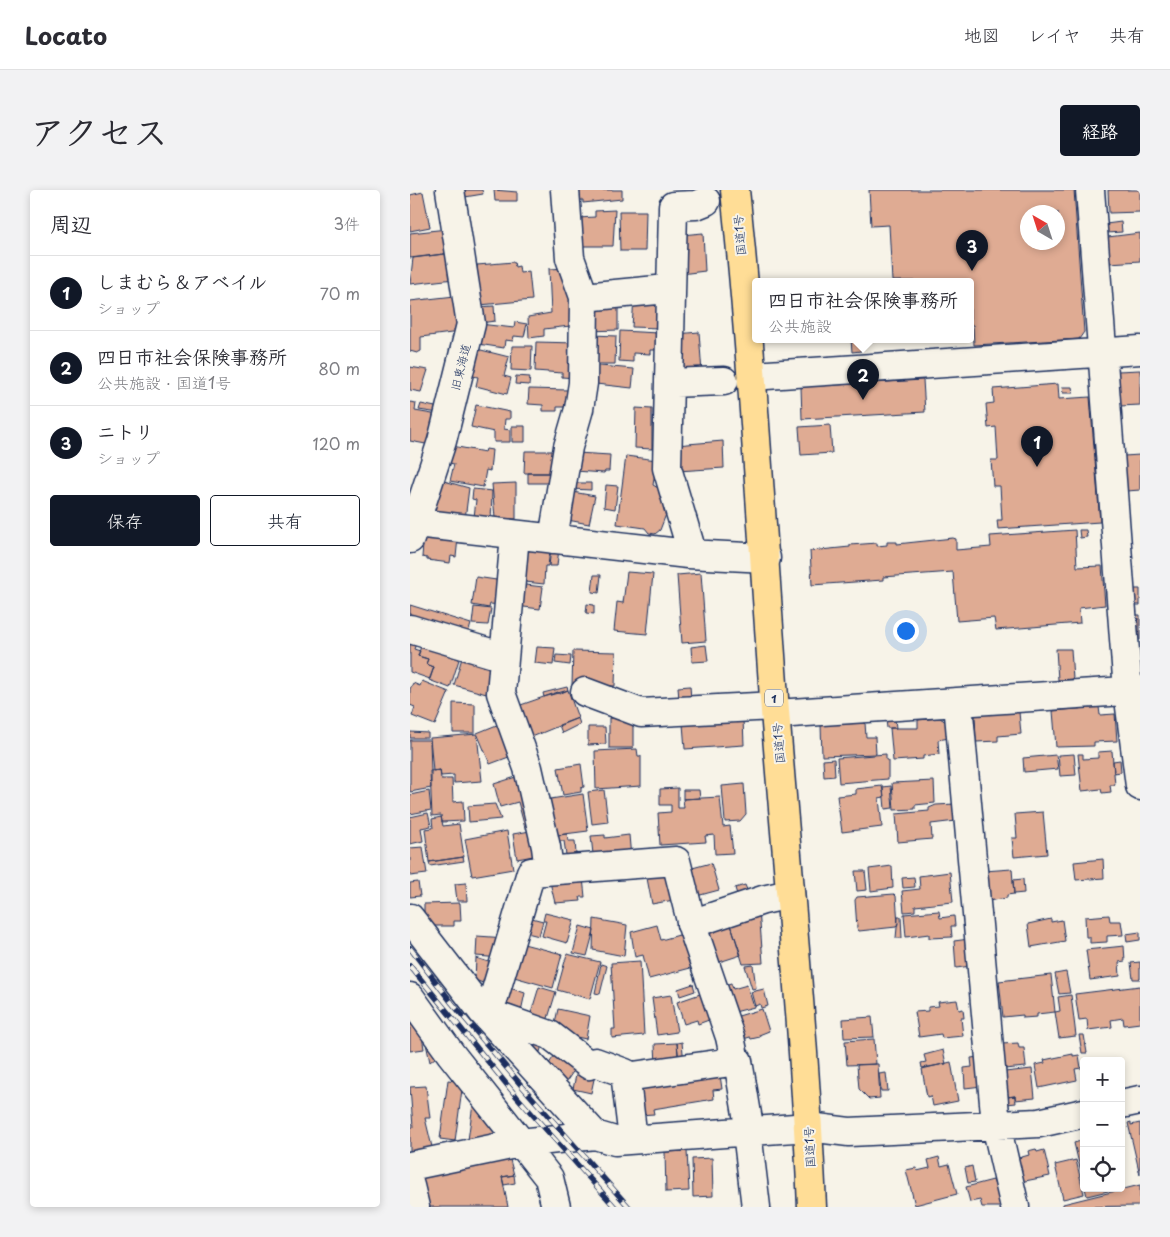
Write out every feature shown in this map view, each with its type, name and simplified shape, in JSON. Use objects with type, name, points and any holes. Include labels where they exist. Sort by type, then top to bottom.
[{"type":"highway","name":"国道1号","points":[[735,190],[766,558],[775,710],[809,1127],[812,1207]]},
{"type":"street","name":"旧東海道","points":[[412,528],[442,441],[471,324],[450,190]]},
{"type":"street","points":[[553,539],[568,446],[579,409],[582,383],[584,297],[570,258],[565,190]]},
{"type":"street","points":[[1090,190],[1102,352],[1134,690],[1140,786]]},
{"type":"street","points":[[688,554],[689,542],[668,468],[673,206],[696,205],[706,200]]},
{"type":"street","points":[[584,297],[657,290],[670,292]]},
{"type":"street","points":[[752,376],[1140,350]]},
{"type":"street","points":[[669,383],[724,381]]},
{"type":"street","points":[[412,528],[515,535],[688,554],[766,558]]},
{"type":"street","points":[[515,535],[501,693],[528,768],[546,847],[549,870]]},
{"type":"street","points":[[410,629],[504,657]]},
{"type":"street","points":[[585,692],[641,713],[958,703],[1134,690]]},
{"type":"street","points":[[958,703],[996,1125],[1015,1207]]},
{"type":"street","points":[[482,1012],[494,997],[532,872],[676,861],[691,924],[730,1037],[735,1061],[738,1061],[749,1132],[756,1207]]},
{"type":"street","points":[[691,924],[763,900],[790,894]]},
{"type":"street","points":[[410,918],[482,1012],[595,1135]]},
{"type":"street","points":[[410,997],[520,1143],[576,1207]]},
{"type":"street","points":[[482,1012],[550,1035],[590,1065],[595,1062],[625,1073],[634,1139]]},
{"type":"street","points":[[626,1077],[735,1061]]},
{"type":"street","points":[[1125,1103],[1140,1100]]},
{"type":"street","points":[[410,1166],[520,1143],[595,1135],[615,1141],[809,1127],[849,1132],[1039,1123],[1080,1114]]},
{"type":"street","points":[[549,1178],[556,1207]]},
{"type":"street","points":[[410,1186],[415,1207]]},
{"type":"building","points":[[464,190],[482,190],[483,194],[465,197]]},
{"type":"building","points":[[494,190],[517,192],[517,201],[495,201]]},
{"type":"building","points":[[571,190],[622,190],[622,199],[583,203],[583,200],[572,201]]},
{"type":"building","points":[[869,190],[1074,190],[1084,332],[1079,339],[974,345],[974,278],[892,278],[889,225],[871,226]]},
{"type":"building","points":[[1108,190],[1140,190],[1140,212],[1109,213]]},
{"type":"building","points":[[423,192],[430,227],[410,231],[410,195]]},
{"type":"building","points":[[615,210],[613,246],[578,246],[578,218],[595,217],[595,211]]},
{"type":"building","points":[[619,211],[646,211],[645,251],[620,251]]},
{"type":"building","points":[[1121,222],[1122,232],[1106,233],[1106,224]]},
{"type":"building","points":[[447,229],[452,253],[410,258],[410,233]]},
{"type":"building","points":[[703,233],[705,271],[681,274],[681,235]]},
{"type":"building","points":[[1140,233],[1140,261],[1109,263],[1108,237]]},
{"type":"building","points":[[452,253],[454,279],[410,284],[413,258]]},
{"type":"building","points":[[514,262],[515,267],[519,266],[520,273],[529,272],[532,300],[480,305],[477,265]]},
{"type":"building","points":[[569,268],[579,325],[544,329],[544,336],[529,338],[528,317],[551,313],[549,269]]},
{"type":"building","points":[[455,296],[459,332],[421,337],[421,351],[417,353],[410,351],[410,301]]},
{"type":"building","points":[[660,296],[659,328],[632,327],[634,298]]},
{"type":"building","points":[[589,300],[618,300],[618,330],[589,331]]},
{"type":"building","points":[[494,306],[495,321],[480,323],[479,307]]},
{"type":"building","points":[[515,322],[527,324],[524,337],[514,336],[513,341],[505,340],[504,348],[478,344],[480,324],[514,328]]},
{"type":"building","points":[[620,331],[658,333],[657,350],[650,350],[650,354],[633,353],[633,362],[619,361]]},
{"type":"building","points":[[699,332],[702,373],[680,375],[677,334]]},
{"type":"building","points":[[593,335],[616,336],[615,364],[593,364]]},
{"type":"building","points":[[536,342],[576,343],[575,378],[562,377],[562,373],[535,371]]},
{"type":"building","points":[[851,343],[860,343],[861,351],[852,352]]},
{"type":"building","points":[[512,346],[532,346],[531,371],[511,370]]},
{"type":"building","points":[[477,349],[509,357],[504,376],[511,378],[507,394],[476,386],[478,377],[472,376]]},
{"type":"building","points":[[589,365],[634,369],[632,388],[587,383]]},
{"type":"building","points":[[410,367],[428,370],[421,392],[410,390]]},
{"type":"building","points":[[1140,370],[1140,405],[1120,406],[1118,371]]},
{"type":"building","points":[[516,376],[530,377],[529,385],[515,384]]},
{"type":"building","points":[[923,380],[925,412],[802,419],[801,387]]},
{"type":"building","points":[[1058,384],[1059,399],[1090,397],[1100,522],[998,529],[997,520],[1002,520],[1000,486],[993,486],[991,460],[998,460],[996,427],[988,428],[986,404],[994,403],[993,389]]},
{"type":"building","points":[[1062,387],[1072,387],[1073,393],[1063,393]]},
{"type":"building","points":[[529,389],[568,390],[567,407],[557,407],[557,411],[543,411],[543,405],[528,404]]},
{"type":"building","points":[[410,402],[416,403],[415,411],[438,415],[431,445],[410,441]]},
{"type":"building","points":[[421,404],[440,408],[439,413],[419,410]]},
{"type":"building","points":[[476,405],[510,412],[510,419],[505,419],[504,429],[510,430],[510,442],[494,442],[494,432],[471,427]]},
{"type":"building","points":[[636,408],[652,409],[652,449],[635,448]]},
{"type":"building","points":[[830,425],[832,453],[801,455],[799,427]]},
{"type":"building","points":[[512,426],[525,426],[525,442],[512,442]]},
{"type":"building","points":[[723,441],[724,468],[678,471],[676,445]]},
{"type":"building","points":[[452,446],[485,452],[486,449],[492,450],[490,471],[486,470],[483,487],[450,481],[454,464],[449,463]]},
{"type":"building","points":[[525,451],[561,451],[556,473],[524,473]]},
{"type":"building","points":[[577,453],[610,455],[609,471],[604,473],[575,471]]},
{"type":"building","points":[[1140,455],[1140,490],[1127,491],[1124,456]]},
{"type":"building","points":[[626,456],[657,460],[653,485],[660,489],[668,509],[660,530],[655,534],[649,533],[645,528],[617,524]]},
{"type":"building","points":[[528,473],[556,473],[553,483],[528,483]]},
{"type":"building","points":[[444,481],[469,488],[465,519],[432,516]]},
{"type":"building","points":[[516,483],[516,519],[495,518],[492,484]]},
{"type":"building","points":[[571,483],[591,483],[591,490],[571,489]]},
{"type":"building","points":[[606,485],[618,486],[615,509],[604,507]]},
{"type":"building","points":[[473,489],[492,491],[491,522],[474,517],[476,500],[472,499]]},
{"type":"building","points":[[567,491],[595,496],[589,524],[562,519]]},
{"type":"building","points":[[1075,530],[1077,567],[1102,566],[1105,605],[1079,608],[1080,623],[996,630],[994,618],[957,621],[953,572],[883,577],[883,580],[812,585],[810,551],[850,547],[850,545],[877,543],[877,546],[887,545],[887,542],[897,542],[897,544],[953,538],[956,539],[956,550],[991,547],[990,536]]},
{"type":"building","points":[[1079,530],[1086,530],[1087,537],[1080,538]]},
{"type":"building","points":[[424,533],[458,538],[456,557],[451,556],[450,563],[427,560],[427,558],[422,557]]},
{"type":"building","points":[[522,546],[550,550],[548,566],[545,566],[544,584],[516,581]]},
{"type":"building","points":[[551,548],[559,548],[557,566],[549,566]]},
{"type":"building","points":[[627,572],[653,574],[647,634],[614,631],[617,602],[623,603]]},
{"type":"building","points":[[701,573],[706,641],[682,643],[677,575]]},
{"type":"building","points":[[594,575],[601,575],[599,593],[592,592]]},
{"type":"building","points":[[476,577],[503,581],[501,605],[490,604],[489,608],[472,605]]},
{"type":"building","points":[[518,584],[543,587],[540,609],[516,606]]},
{"type":"building","points":[[1133,589],[1140,589],[1140,605],[1134,605]]},
{"type":"building","points":[[587,604],[594,605],[594,614],[586,613]]},
{"type":"building","points":[[410,605],[471,624],[466,641],[410,624]]},
{"type":"building","points":[[474,607],[491,609],[488,625],[472,624]]},
{"type":"building","points":[[1135,615],[1140,615],[1140,640],[1136,640]]},
{"type":"building","points":[[410,636],[418,639],[414,649],[420,651],[418,656],[428,659],[426,664],[434,667],[430,679],[410,672]]},
{"type":"building","points":[[423,639],[462,650],[450,688],[429,680],[434,667],[426,664],[428,659],[418,656]]},
{"type":"building","points":[[706,645],[708,661],[692,662],[691,647]]},
{"type":"building","points":[[537,647],[555,648],[553,665],[535,663]]},
{"type":"building","points":[[1056,649],[1071,649],[1073,679],[1058,680]]},
{"type":"building","points":[[464,651],[498,666],[490,695],[454,685]]},
{"type":"building","points":[[573,651],[616,652],[615,686],[572,685]]},
{"type":"building","points":[[556,655],[571,656],[570,665],[555,663]]},
{"type":"building","points":[[422,681],[449,692],[435,725],[412,716],[415,707],[410,705],[410,689],[413,683],[420,686]]},
{"type":"building","points":[[690,686],[691,699],[679,700],[678,687]]},
{"type":"building","points":[[567,687],[568,690],[544,697],[543,693]]},
{"type":"building","points":[[568,690],[578,718],[527,739],[515,707]]},
{"type":"building","points":[[453,703],[475,704],[475,733],[453,733]]},
{"type":"building","points":[[1099,707],[1100,715],[1115,714],[1117,741],[1094,742],[1094,746],[1056,747],[1053,711]]},
{"type":"building","points":[[1019,712],[1021,734],[998,736],[998,741],[976,742],[975,715]]},
{"type":"building","points":[[578,718],[580,724],[562,733],[559,725]]},
{"type":"building","points":[[609,718],[633,718],[633,748],[609,748]]},
{"type":"building","points":[[940,718],[949,724],[949,738],[938,740],[939,754],[923,756],[923,759],[893,761],[890,728],[918,728],[918,720]]},
{"type":"building","points":[[743,719],[744,745],[685,749],[683,724]]},
{"type":"building","points":[[895,719],[896,728],[887,728],[886,720]]},
{"type":"building","points":[[504,722],[517,754],[490,764],[477,733]]},
{"type":"building","points":[[865,723],[866,737],[875,737],[876,754],[822,756],[821,725]]},
{"type":"building","points":[[588,727],[605,727],[606,744],[588,745]]},
{"type":"building","points":[[410,732],[428,733],[428,738],[410,738]]},
{"type":"building","points":[[477,734],[482,781],[454,783],[454,775],[441,776],[440,770],[433,771],[430,738]]},
{"type":"building","points":[[410,740],[430,740],[431,788],[410,792]]},
{"type":"building","points":[[637,749],[638,756],[641,756],[641,786],[596,789],[595,751]]},
{"type":"building","points":[[1112,751],[1115,785],[1110,785],[1111,792],[1102,793],[1101,789],[1082,791],[1078,754],[1083,754],[1083,759],[1098,758],[1098,752]]},
{"type":"building","points":[[886,754],[886,760],[888,760],[888,779],[839,783],[837,758]]},
{"type":"building","points":[[1074,754],[1076,775],[1060,776],[1058,755]]},
{"type":"building","points":[[1056,755],[1058,769],[1024,772],[1023,758]]},
{"type":"building","points":[[834,759],[835,776],[824,777],[823,760]]},
{"type":"building","points":[[1120,760],[1121,772],[1114,773],[1113,761]]},
{"type":"building","points":[[581,764],[584,787],[581,788],[581,792],[563,795],[558,768]]},
{"type":"building","points":[[440,770],[441,779],[452,779],[453,802],[463,801],[464,821],[442,822],[441,815],[432,816],[430,771]]},
{"type":"building","points":[[525,774],[536,825],[525,828],[518,802],[500,807],[494,784]]},
{"type":"building","points":[[934,781],[935,803],[915,805],[915,809],[894,810],[892,783]]},
{"type":"building","points":[[744,784],[746,814],[740,821],[725,822],[722,786]]},
{"type":"building","points":[[882,786],[884,797],[879,798],[882,827],[842,832],[837,796],[856,794],[856,789]]},
{"type":"building","points":[[891,786],[893,808],[885,809],[883,787]]},
{"type":"building","points":[[678,788],[678,808],[684,808],[683,799],[720,797],[723,827],[730,826],[733,853],[715,854],[714,835],[705,836],[706,842],[660,845],[658,813],[671,812],[671,805],[660,805],[660,789]]},
{"type":"building","points":[[604,790],[608,822],[592,824],[588,792]]},
{"type":"building","points":[[683,790],[699,790],[700,798],[683,799]]},
{"type":"building","points":[[429,791],[431,810],[410,814],[410,795]]},
{"type":"building","points":[[583,794],[588,831],[549,836],[544,800]]},
{"type":"building","points":[[495,804],[501,819],[469,822],[468,806]]},
{"type":"building","points":[[955,804],[956,821],[931,824],[932,839],[898,842],[896,814],[929,811],[929,808],[936,805]]},
{"type":"building","points":[[1043,812],[1047,854],[1014,857],[1012,838],[1017,838],[1015,814]]},
{"type":"building","points":[[428,813],[431,826],[421,828],[423,841],[410,844],[410,817]]},
{"type":"building","points":[[441,817],[443,826],[459,824],[464,857],[429,862],[425,829],[433,828],[432,819]]},
{"type":"building","points":[[536,830],[539,855],[517,859],[513,834]]},
{"type":"building","points":[[507,831],[513,869],[472,876],[465,839]]},
{"type":"building","points":[[567,834],[568,841],[575,841],[576,854],[566,855],[564,841],[554,841],[553,836]]},
{"type":"building","points":[[605,835],[605,838],[629,835],[631,858],[593,854],[591,836]]},
{"type":"building","points":[[423,847],[427,874],[410,876],[410,848]]},
{"type":"building","points":[[463,857],[464,861],[430,866],[429,862]]},
{"type":"building","points":[[1103,859],[1104,878],[1076,880],[1074,862]]},
{"type":"building","points":[[711,863],[719,890],[693,897],[685,870]]},
{"type":"building","points":[[892,866],[893,888],[871,891],[869,869]]},
{"type":"building","points":[[674,868],[679,899],[652,904],[646,873]]},
{"type":"building","points":[[1012,869],[1014,894],[1007,895],[1007,898],[988,901],[984,871]]},
{"type":"building","points":[[855,871],[865,871],[867,890],[857,891]]},
{"type":"building","points":[[950,872],[953,902],[915,906],[915,911],[904,912],[902,891],[920,889],[919,876]]},
{"type":"building","points":[[914,877],[915,887],[903,888],[902,878]]},
{"type":"building","points":[[583,878],[585,897],[580,897],[581,901],[555,903],[550,882]]},
{"type":"building","points":[[1023,879],[1024,893],[1014,894],[1013,880]]},
{"type":"building","points":[[418,882],[420,896],[410,897],[410,883]]},
{"type":"building","points":[[466,883],[467,901],[457,901],[455,884]]},
{"type":"building","points":[[745,885],[750,897],[739,901],[735,888]]},
{"type":"building","points":[[894,894],[896,896],[898,924],[896,927],[859,931],[857,928],[855,900],[857,897]]},
{"type":"building","points":[[460,903],[461,921],[454,921],[454,926],[424,926],[424,904]]},
{"type":"building","points":[[759,909],[763,963],[743,964],[729,918]]},
{"type":"building","points":[[939,911],[940,918],[954,916],[955,926],[951,926],[952,937],[929,938],[929,934],[906,937],[904,914]]},
{"type":"building","points":[[545,913],[574,920],[567,943],[542,936],[546,921],[543,921]]},
{"type":"building","points":[[1109,915],[1110,921],[1121,921],[1123,935],[1107,936],[1107,942],[1090,943],[1090,937],[1086,937],[1085,917]]},
{"type":"building","points":[[728,916],[741,955],[710,965],[697,926]]},
{"type":"building","points":[[528,917],[543,921],[539,936],[523,932]]},
{"type":"building","points":[[898,917],[901,917],[902,938],[896,938]]},
{"type":"building","points":[[594,919],[627,925],[624,956],[593,950]]},
{"type":"building","points":[[1051,919],[1051,922],[1062,920],[1065,941],[1031,947],[1028,924]]},
{"type":"building","points":[[657,925],[661,940],[690,932],[698,966],[649,979],[643,955],[635,957],[631,932]]},
{"type":"building","points":[[580,926],[594,930],[587,956],[573,953]]},
{"type":"building","points":[[1140,932],[1140,940],[1127,942],[1126,934]]},
{"type":"building","points":[[477,936],[506,938],[501,958],[476,956]]},
{"type":"building","points":[[969,939],[971,966],[956,968],[954,941]]},
{"type":"building","points":[[516,942],[562,954],[553,988],[507,975]]},
{"type":"building","points":[[1124,946],[1125,961],[1119,962],[1120,976],[1090,980],[1086,950]]},
{"type":"building","points":[[567,954],[600,962],[590,999],[557,990]]},
{"type":"building","points":[[476,958],[498,965],[491,986],[475,980]]},
{"type":"building","points":[[640,961],[644,1035],[612,1038],[612,1029],[615,1029],[611,963]]},
{"type":"building","points":[[1140,962],[1140,979],[1133,979],[1131,963]]},
{"type":"building","points":[[601,964],[607,966],[600,994],[595,993]]},
{"type":"building","points":[[753,965],[756,988],[752,989],[745,966]]},
{"type":"building","points":[[1066,972],[1070,993],[1059,994],[1055,974]]},
{"type":"building","points":[[1051,975],[1055,1012],[1037,1014],[1037,1017],[1023,1018],[1023,1015],[1003,1017],[999,981]]},
{"type":"building","points":[[731,983],[733,989],[747,985],[754,1007],[727,1014],[718,987]]},
{"type":"building","points":[[693,984],[695,991],[680,996],[678,989]]},
{"type":"building","points":[[1140,986],[1140,1023],[1124,1025],[1123,1018],[1111,1020],[1112,1027],[1088,1030],[1087,1019],[1079,1020],[1075,994]]},
{"type":"building","points":[[539,987],[556,992],[545,1028],[528,1023]]},
{"type":"building","points":[[510,988],[525,993],[520,1016],[494,1011]]},
{"type":"building","points":[[764,989],[768,1006],[761,1008],[760,1004],[755,1006],[751,992]]},
{"type":"building","points":[[709,991],[717,1017],[698,1024],[697,1020],[684,1024],[677,1002]]},
{"type":"building","points":[[671,995],[677,1032],[657,1035],[652,998]]},
{"type":"building","points":[[1071,995],[1076,1036],[1059,1038],[1055,1012],[1060,1011],[1058,997]]},
{"type":"building","points":[[957,1000],[959,1010],[963,1009],[964,1018],[961,1018],[963,1036],[942,1038],[941,1034],[919,1037],[915,1012],[928,1011],[928,1007],[939,1006],[938,1002]]},
{"type":"building","points":[[558,1009],[590,1016],[586,1039],[553,1032]]},
{"type":"building","points":[[762,1009],[769,1031],[759,1035],[760,1037],[751,1039],[750,1037],[737,1041],[735,1017]]},
{"type":"building","points":[[410,1015],[421,1029],[424,1049],[410,1051]]},
{"type":"building","points":[[872,1017],[874,1037],[844,1038],[843,1019]]},
{"type":"building","points":[[533,1034],[544,1038],[540,1052],[528,1048]]},
{"type":"building","points":[[1079,1035],[1084,1035],[1087,1053],[1082,1053]]},
{"type":"building","points":[[425,1039],[441,1053],[430,1062]]},
{"type":"building","points":[[874,1039],[876,1064],[847,1065],[845,1041]]},
{"type":"building","points":[[682,1042],[684,1064],[679,1064],[677,1043]]},
{"type":"building","points":[[677,1043],[679,1064],[656,1066],[655,1044]]},
{"type":"building","points":[[1018,1043],[1019,1048],[1024,1048],[1026,1067],[1004,1069],[1002,1044]]},
{"type":"building","points":[[559,1049],[579,1063],[566,1082],[546,1068]]},
{"type":"building","points":[[943,1050],[946,1064],[922,1068],[921,1063],[926,1062],[924,1055]]},
{"type":"building","points":[[1073,1054],[1073,1056],[1079,1055],[1080,1068],[1075,1069],[1077,1080],[1039,1088],[1035,1065],[1045,1063],[1044,1060]]},
{"type":"building","points":[[979,1057],[982,1086],[965,1088],[964,1068],[972,1067],[971,1058]]},
{"type":"building","points":[[951,1062],[958,1101],[933,1106],[931,1096],[927,1097],[922,1069]]},
{"type":"building","points":[[878,1064],[880,1098],[869,1099],[859,1089],[857,1065]]},
{"type":"building","points":[[578,1066],[596,1070],[591,1093],[573,1089]]},
{"type":"building","points":[[719,1068],[722,1089],[713,1090],[714,1099],[653,1109],[654,1114],[639,1115],[636,1087]]},
{"type":"building","points":[[1032,1069],[1035,1098],[1015,1100],[1015,1096],[1008,1097],[1005,1072]]},
{"type":"building","points":[[886,1073],[888,1091],[881,1091],[879,1074]]},
{"type":"building","points":[[448,1080],[463,1082],[455,1141],[440,1139]]},
{"type":"building","points":[[426,1086],[430,1118],[425,1118],[432,1147],[410,1152],[410,1128],[413,1127],[410,1087]]},
{"type":"building","points":[[1015,1096],[1016,1103],[1007,1104],[1006,1097]]},
{"type":"building","points":[[474,1097],[500,1133],[468,1140]]},
{"type":"building","points":[[1131,1122],[1131,1125],[1140,1123],[1140,1175],[1128,1123]]},
{"type":"building","points":[[1080,1141],[1080,1168],[1074,1143]]},
{"type":"building","points":[[1036,1149],[1037,1152],[1044,1150],[1050,1176],[1020,1182],[1015,1159],[1029,1155],[1028,1151]]},
{"type":"building","points":[[687,1151],[689,1191],[666,1192],[665,1152]]},
{"type":"building","points":[[512,1153],[514,1159],[510,1160],[514,1175],[502,1177],[508,1207],[420,1207],[413,1175]]},
{"type":"building","points":[[939,1157],[941,1166],[949,1164],[957,1194],[915,1205],[906,1170],[916,1168],[917,1171],[930,1168],[928,1160]]},
{"type":"building","points":[[712,1158],[713,1196],[693,1197],[692,1159]]},
{"type":"building","points":[[1076,1160],[1080,1177],[1080,1192],[1084,1192],[1084,1194],[1063,1199],[1055,1165]]},
{"type":"building","points":[[972,1166],[975,1182],[968,1183],[965,1168]]},
{"type":"building","points":[[514,1175],[515,1183],[504,1185],[502,1177]]},
{"type":"building","points":[[993,1180],[1003,1207],[982,1207],[980,1200],[970,1202],[966,1187]]},
{"type":"building","points":[[1140,1185],[1140,1206],[1063,1207],[1063,1204],[1112,1192],[1125,1192],[1125,1189]]},
{"type":"building","points":[[1086,1192],[1104,1192],[1087,1196]]},
{"type":"railway","points":[[410,948],[452,1003],[521,1085],[629,1207]]},
{"type":"railway","points":[[410,966],[517,1097],[615,1207]]},
{"type":"place","name":"ニトリ","points":[[972,271]]},
{"type":"place","name":"四日市社会保険事務所","points":[[863,400]]},
{"type":"place","name":"しまむら＆アベイル","points":[[1037,467]]}]
